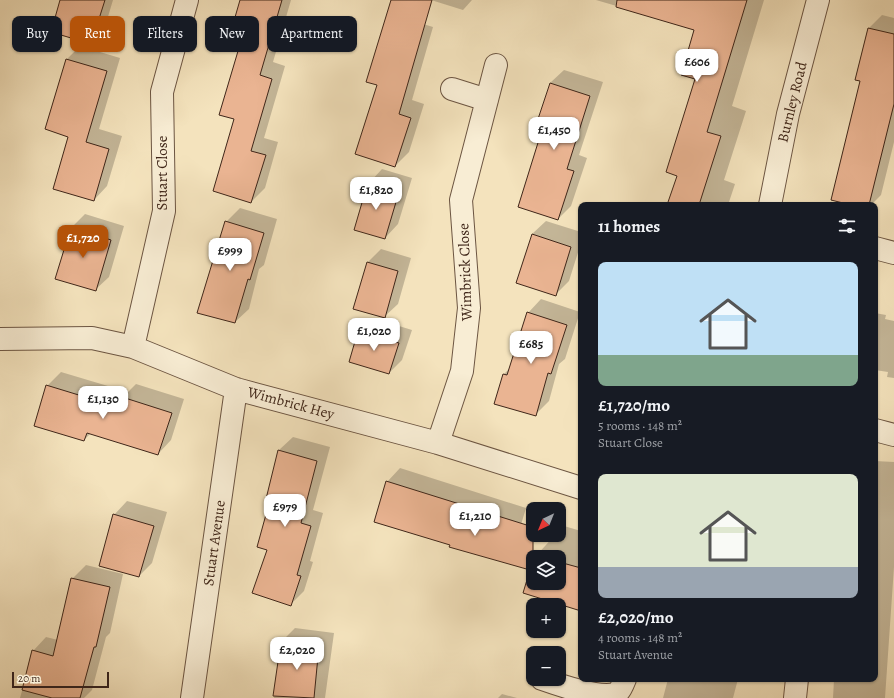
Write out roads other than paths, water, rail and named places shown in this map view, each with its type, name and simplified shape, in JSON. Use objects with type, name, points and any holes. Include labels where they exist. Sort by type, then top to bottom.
[{"type":"street","name":"Stuart Close","points":[[133,346],[164,211],[162,92],[187,0]]},
{"type":"street","name":"Burnley Road","points":[[771,202],[788,114],[818,0]]},
{"type":"street","name":"Wimbrick Close","points":[[438,443],[462,371],[469,308],[461,200],[496,65]]},
{"type":"street","points":[[452,89],[487,100]]},
{"type":"street","points":[[878,249],[894,253]]},
{"type":"street","name":"Wimbrick Hey","points":[[0,339],[92,338],[133,346],[236,389],[438,443],[578,487]]},
{"type":"street","name":"Stuart Avenue","points":[[192,698],[236,389]]},
{"type":"street","points":[[878,431],[894,435]]},
{"type":"street","points":[[561,686],[585,694],[603,696],[615,694],[621,688],[624,682]]},
{"type":"street","points":[[795,698],[797,682]]}]
